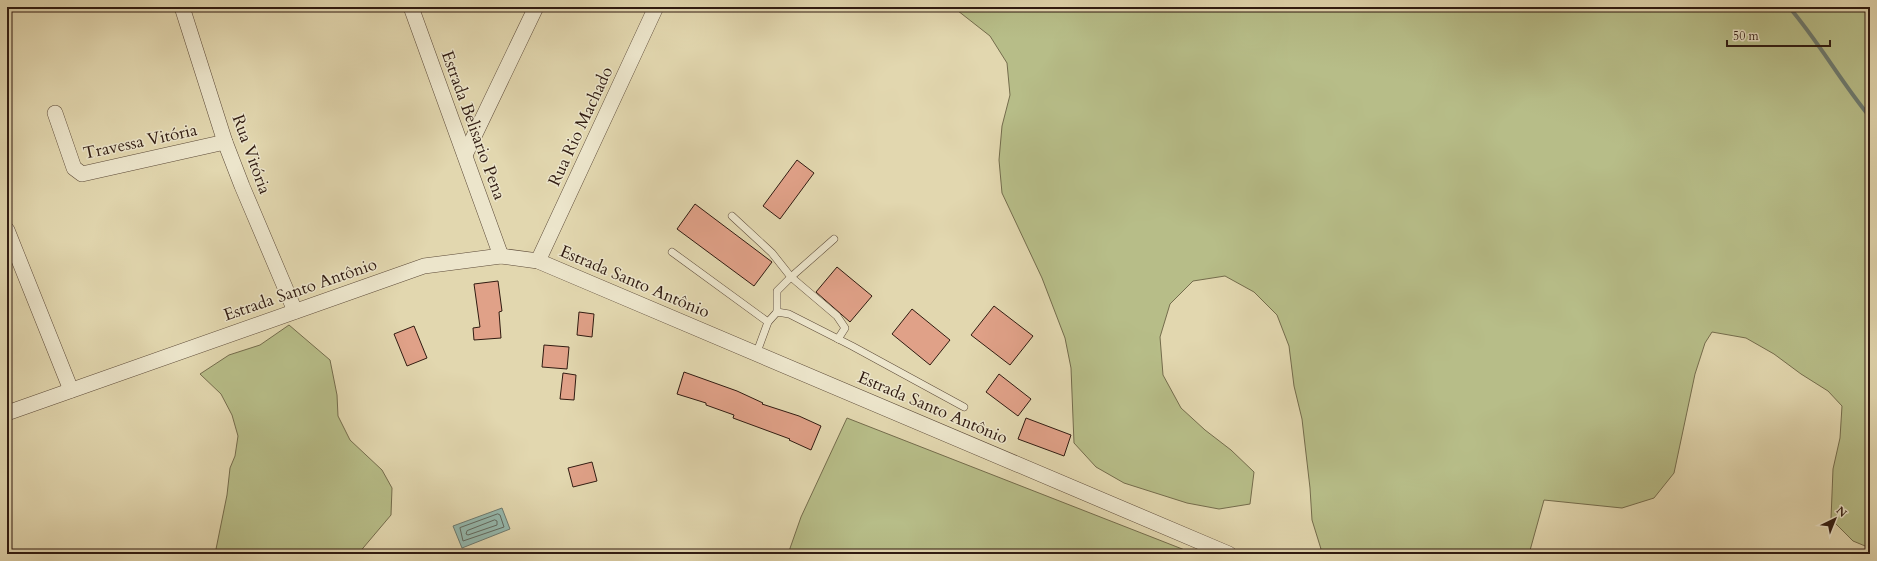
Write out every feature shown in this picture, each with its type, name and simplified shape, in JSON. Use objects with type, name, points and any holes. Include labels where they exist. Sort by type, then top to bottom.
[{"type":"street","name":"Rua Vitória","points":[[182,7],[225,142],[295,311]]},
{"type":"street","points":[[465,155],[536,7]]},
{"type":"street","name":"Rua Rio Machado","points":[[538,261],[656,7]]},
{"type":"street","name":"Estrada Belisario Pena","points":[[415,11],[501,256]]},
{"type":"street","name":"Travessa Vitória","points":[[55,113],[74,168],[82,174],[225,142]]},
{"type":"street","points":[[7,230],[71,390]]},
{"type":"street","name":"Estrada Santo Antônio","points":[[7,413],[424,266],[501,256],[538,261],[757,352],[1229,554]]},
{"type":"lane","points":[[732,216],[772,253],[791,276],[837,316],[845,328],[838,339]]},
{"type":"lane","points":[[757,352],[768,322],[777,312],[777,291],[791,276],[834,240]]},
{"type":"lane","points":[[672,252],[768,322]]},
{"type":"lane","points":[[777,312],[789,314],[964,407]]},
{"type":"green space","points":[[953,7],[1870,7],[1870,548],[1853,541],[1831,519],[1833,469],[1840,438],[1842,406],[1828,391],[1801,374],[1774,354],[1746,338],[1712,332],[1705,343],[1695,374],[1674,473],[1654,498],[1622,508],[1544,500],[1529,554],[1325,554],[1321,549],[1312,520],[1302,419],[1294,386],[1289,346],[1277,315],[1254,292],[1225,276],[1193,281],[1170,304],[1160,337],[1163,375],[1181,408],[1205,430],[1231,450],[1254,472],[1250,504],[1219,509],[1187,503],[1124,483],[1096,467],[1074,443],[1071,368],[1065,338],[1042,278],[1002,193],[999,160],[1002,126],[1010,95],[1007,63],[990,36]]},
{"type":"green space","points":[[289,325],[330,360],[337,395],[338,416],[350,440],[382,470],[392,488],[391,515],[358,554],[215,554],[227,495],[230,468],[235,456],[238,436],[232,415],[221,394],[200,374],[229,355],[260,345]]},
{"type":"green space","points":[[847,418],[1195,554],[788,554],[801,517]]},
{"type":"water","points":[[502,508],[510,529],[462,548],[453,526]]},
{"type":"building","points":[[797,160],[814,173],[780,219],[763,206]]},
{"type":"building","points":[[695,204],[772,262],[754,286],[677,229]]},
{"type":"building","points":[[837,267],[872,296],[850,322],[816,292]]},
{"type":"building","points":[[498,281],[502,311],[499,312],[501,338],[474,340],[473,328],[480,327],[474,284]]},
{"type":"building","points":[[994,306],[1033,336],[1010,365],[971,335]]},
{"type":"building","points":[[912,309],[950,340],[930,365],[892,334]]},
{"type":"building","points":[[579,312],[594,314],[592,337],[577,335]]},
{"type":"building","points":[[414,326],[427,358],[407,366],[394,334]]},
{"type":"building","points":[[544,345],[569,347],[567,369],[542,367]]},
{"type":"building","points":[[684,372],[737,391],[763,403],[762,404],[799,416],[821,426],[811,450],[789,440],[790,439],[733,418],[734,415],[706,405],[706,403],[677,394]]},
{"type":"building","points":[[563,373],[576,375],[574,400],[560,399]]},
{"type":"building","points":[[999,374],[1031,399],[1018,416],[986,392]]},
{"type":"building","points":[[1026,418],[1071,435],[1064,456],[1018,439]]},
{"type":"building","points":[[592,462],[597,481],[573,487],[568,468]]},
{"type":"waterway","points":[[1789,7],[1870,117]]}]
